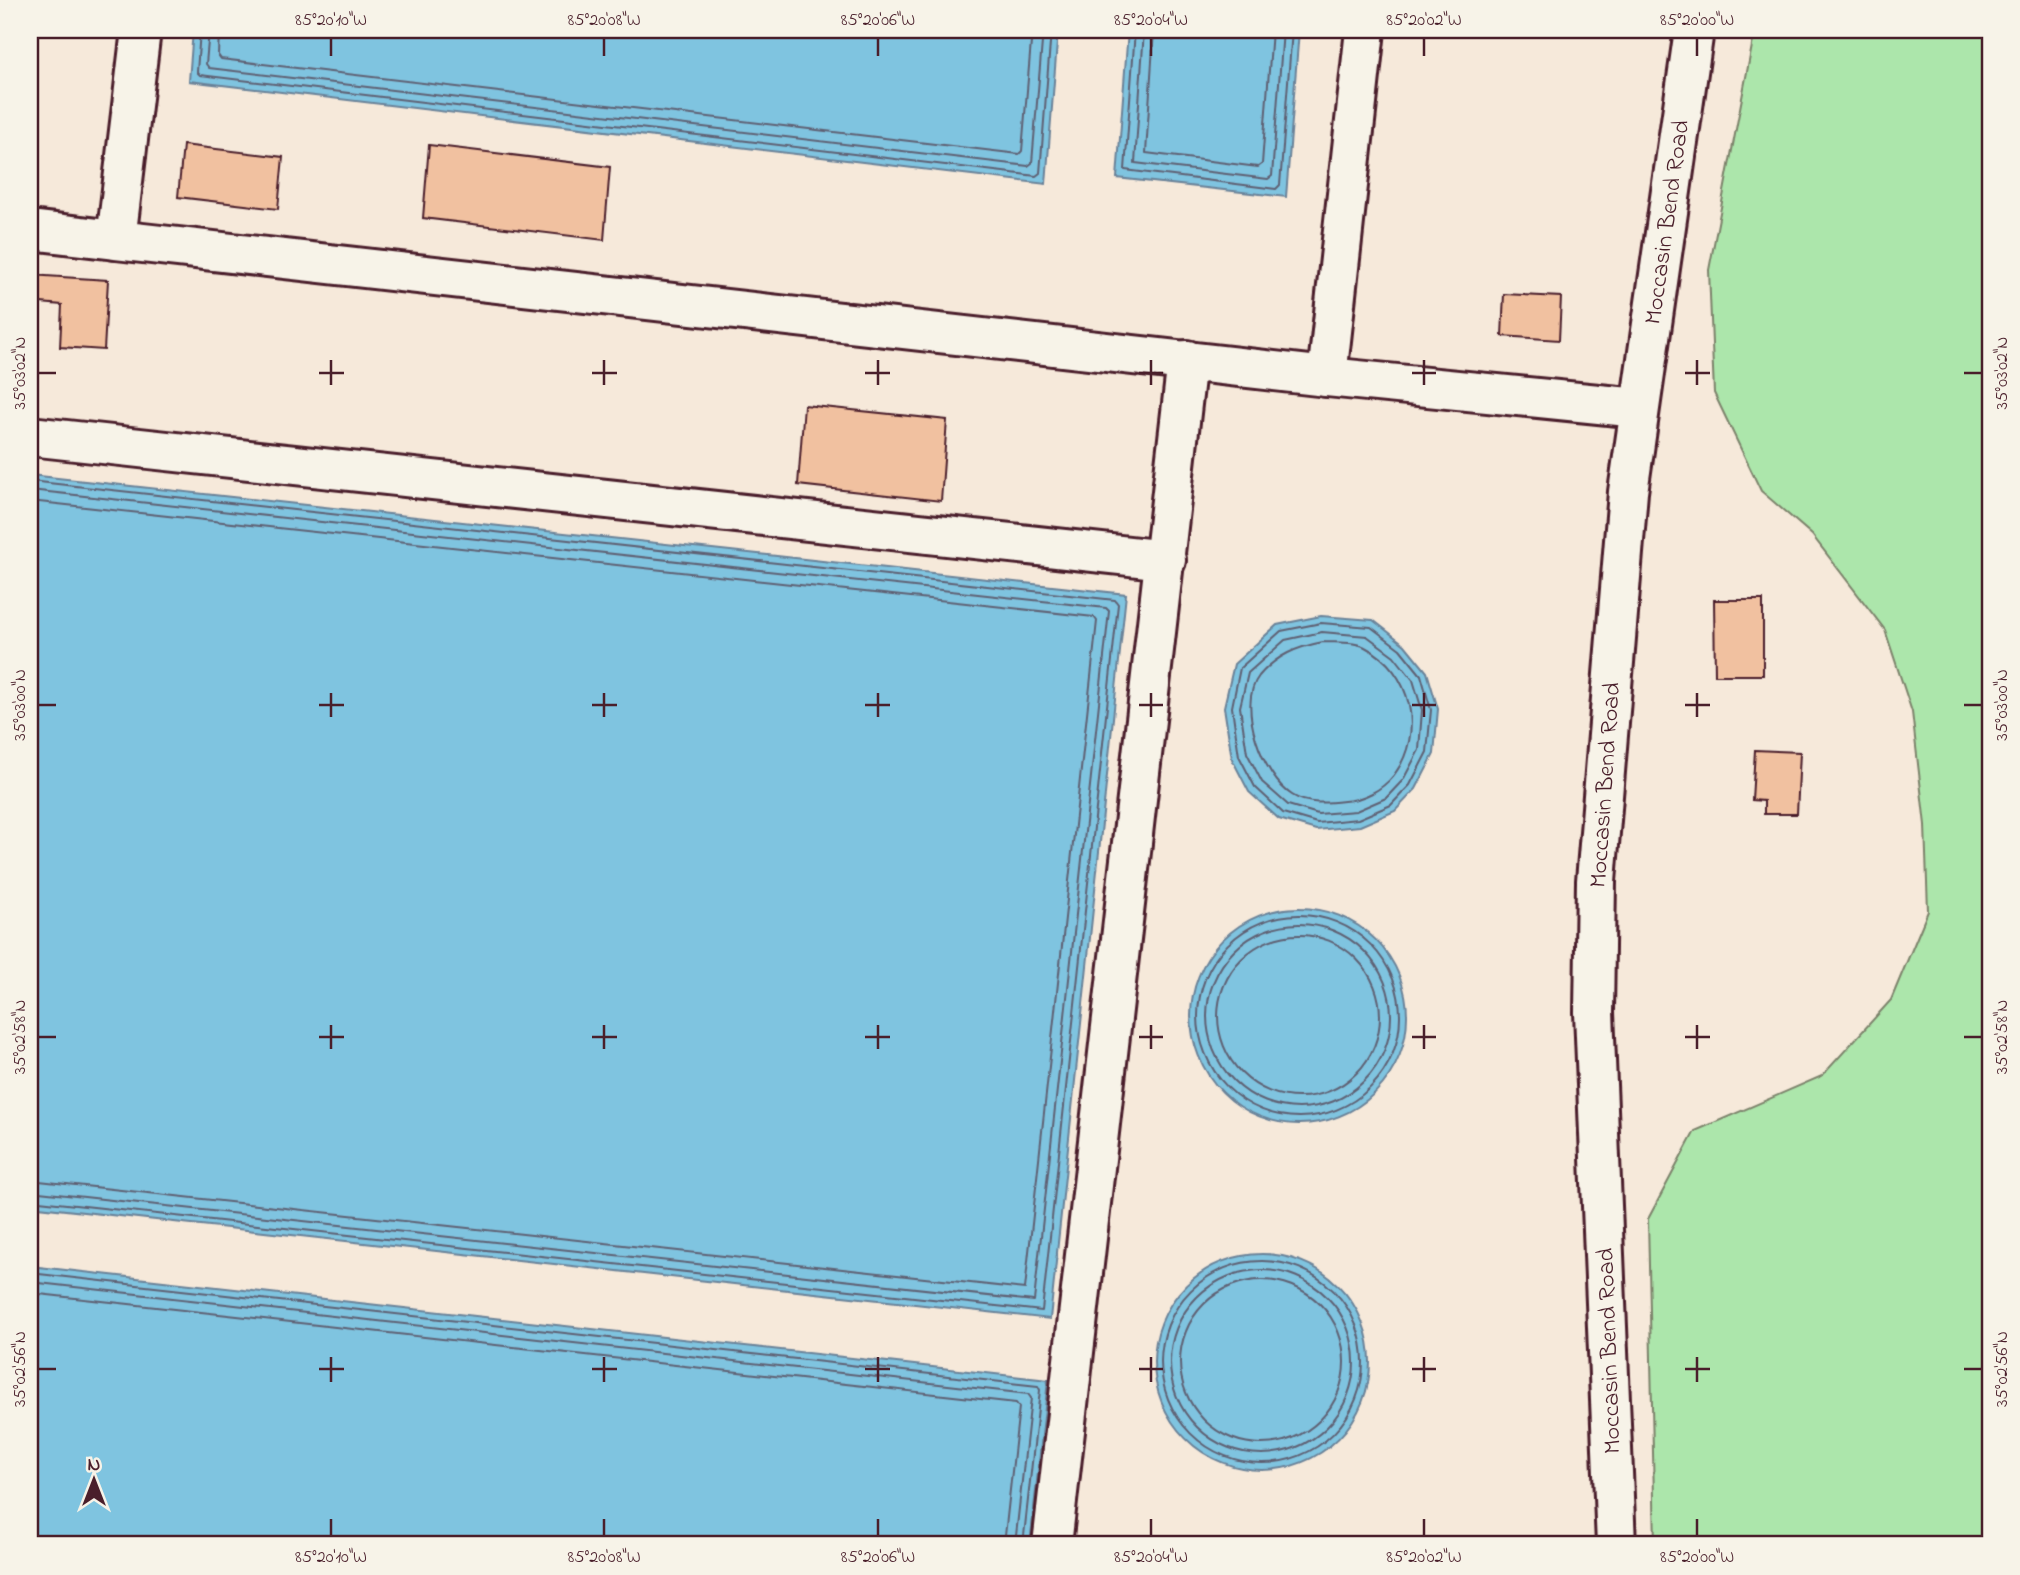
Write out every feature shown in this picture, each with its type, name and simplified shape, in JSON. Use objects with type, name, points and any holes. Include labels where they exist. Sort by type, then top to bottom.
[{"type":"street","points":[[116,240],[141,30]]},
{"type":"street","points":[[1327,377],[1365,30]]},
{"type":"street","name":"Moccasin Bend Road","points":[[1616,1545],[1594,1012],[1596,881],[1628,492],[1694,30]]},
{"type":"street","points":[[30,230],[1327,377],[1639,408]]},
{"type":"street","points":[[1052,1545],[1187,360]]},
{"type":"street","points":[[30,436],[1166,560]]},
{"type":"green space","points":[[1755,30],[1990,30],[1990,1545],[1655,1545],[1648,1219],[1695,1131],[1822,1076],[1891,1000],[1928,911],[1925,825],[1912,712],[1885,630],[1812,535],[1761,491],[1714,393],[1709,270]]},
{"type":"water","points":[[193,30],[1058,30],[1046,184],[189,81]]},
{"type":"water","points":[[1128,30],[1299,30],[1286,197],[1117,178]]},
{"type":"water","points":[[30,475],[1126,594],[1050,1319],[30,1206]]},
{"type":"water","points":[[1321,616],[1373,620],[1405,645],[1427,672],[1438,709],[1434,754],[1416,789],[1395,811],[1360,826],[1316,830],[1279,819],[1249,792],[1232,759],[1224,707],[1234,664],[1277,625]]},
{"type":"water","points":[[1299,908],[1320,910],[1340,917],[1359,926],[1375,940],[1389,956],[1398,975],[1405,995],[1405,1037],[1398,1057],[1389,1076],[1375,1092],[1359,1106],[1340,1115],[1320,1122],[1299,1124],[1278,1122],[1258,1115],[1239,1106],[1223,1092],[1209,1076],[1200,1057],[1193,1037],[1191,1016],[1193,995],[1200,975],[1209,956],[1223,940],[1239,926],[1258,917],[1278,910]]},
{"type":"water","points":[[1262,1254],[1303,1262],[1322,1272],[1338,1286],[1352,1302],[1362,1321],[1370,1362],[1362,1403],[1352,1422],[1338,1438],[1322,1452],[1303,1462],[1262,1470],[1221,1462],[1202,1452],[1186,1438],[1172,1422],[1162,1403],[1154,1362],[1162,1321],[1172,1302],[1186,1286],[1202,1272],[1221,1262]]},
{"type":"water","points":[[30,1266],[1048,1380],[1030,1545],[30,1545]]},
{"type":"building","points":[[183,145],[283,157],[278,209],[178,197]]},
{"type":"building","points":[[429,145],[610,167],[604,240],[423,218]]},
{"type":"building","points":[[30,275],[108,280],[104,350],[60,347],[62,305],[30,302]]},
{"type":"building","points":[[1504,294],[1561,297],[1559,340],[1502,336]]},
{"type":"building","points":[[804,405],[947,420],[941,501],[798,485]]},
{"type":"building","points":[[1714,600],[1763,600],[1763,675],[1715,675]]},
{"type":"building","points":[[1755,750],[1800,752],[1797,814],[1764,814],[1764,801],[1752,800]]}]
